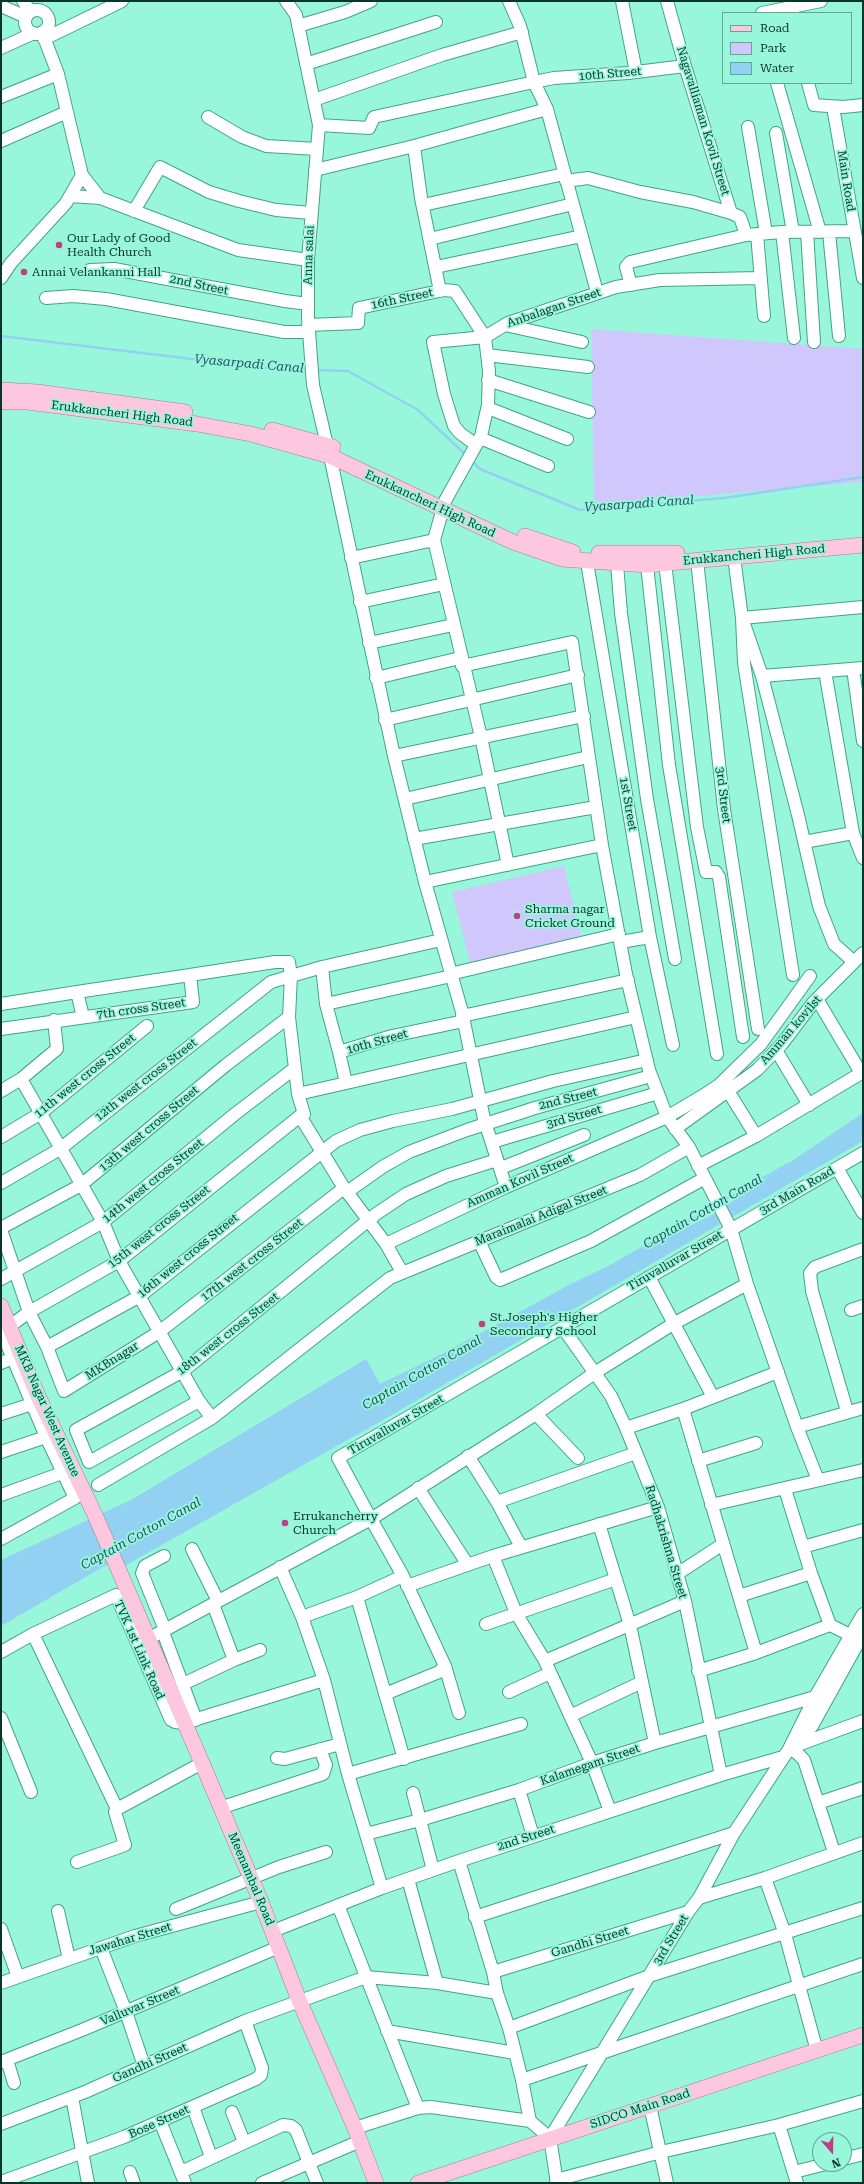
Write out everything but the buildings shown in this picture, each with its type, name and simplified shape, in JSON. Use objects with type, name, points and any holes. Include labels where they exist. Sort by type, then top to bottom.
[{"type":"main road","points":[[1,390],[37,392],[187,413],[262,427],[328,450]]},
{"type":"main road","name":"Erukkancheri High Road","points":[[1,402],[28,402],[197,424],[328,450],[544,554],[562,559],[587,562],[647,565],[863,545]]},
{"type":"main road","points":[[443,505],[532,539],[572,552],[664,554],[863,536]]},
{"type":"main road","name":"MKB Nagar West Avenue","points":[[1,1306],[8,1334],[95,1515],[121,1577]]},
{"type":"main road","name":"Meenambal Road","points":[[121,1577],[148,1639],[190,1721],[202,1764],[261,1902],[299,2000],[376,2183]]},
{"type":"main road","name":"SIDCO Main Road","points":[[418,2183],[863,2035]]},
{"type":"street","points":[[23,1],[28,15],[27,29],[40,35],[58,74],[82,175],[100,198]]},
{"type":"street","points":[[1,48],[40,35],[122,1]]},
{"type":"street","points":[[286,1],[296,15],[306,64],[436,22]]},
{"type":"street","points":[[298,26],[346,12],[370,1]]},
{"type":"street","points":[[509,1],[522,32],[534,82],[547,110],[598,292]]},
{"type":"street","points":[[622,1],[636,72]]},
{"type":"street","name":"Nagavalliaman Kovil Street","points":[[668,1],[685,66],[731,213],[740,217],[756,234]]},
{"type":"street","points":[[759,1],[762,12]]},
{"type":"street","points":[[771,12],[788,10],[821,1]]},
{"type":"street","points":[[1,6],[28,15],[38,10],[47,16],[47,27],[40,35]]},
{"type":"street","points":[[314,100],[442,55],[522,32]]},
{"type":"street","name":"Anna salai","points":[[306,64],[319,125],[308,260],[308,304],[312,370],[385,720],[425,882],[463,1019],[486,1124],[506,1187]]},
{"type":"street","name":"10th Street","points":[[319,125],[369,128],[374,117],[554,78],[636,72],[685,66]]},
{"type":"street","points":[[1,97],[58,74]]},
{"type":"street","points":[[777,84],[824,232],[839,336]]},
{"type":"street","points":[[808,84],[814,105],[833,107],[863,106]]},
{"type":"street","name":"Main Road","points":[[833,107],[863,278]]},
{"type":"street","points":[[315,170],[414,146],[547,110]]},
{"type":"street","points":[[1,141],[67,112]]},
{"type":"street","points":[[208,117],[242,137],[266,146],[317,149]]},
{"type":"street","points":[[748,127],[764,316]]},
{"type":"street","points":[[776,133],[787,232],[794,338]]},
{"type":"street","points":[[414,146],[423,206],[440,291]]},
{"type":"street","points":[[134,211],[160,167],[209,192],[276,210],[311,213]]},
{"type":"street","points":[[1,278],[11,263],[40,234],[70,196],[82,175]]},
{"type":"street","points":[[423,206],[565,178],[588,178],[640,192],[693,202],[731,213]]},
{"type":"street","points":[[70,196],[100,198],[238,250],[308,260]]},
{"type":"street","points":[[430,239],[573,204]]},
{"type":"street","points":[[631,285],[626,268],[630,262],[756,234],[787,232],[854,232]]},
{"type":"street","points":[[807,232],[814,342]]},
{"type":"street","points":[[436,267],[582,236]]},
{"type":"street","name":"2nd Street","points":[[90,270],[120,270],[308,304]]},
{"type":"street","name":"Anbalagan Street","points":[[485,337],[505,325],[598,292],[660,280],[761,278]]},
{"type":"street","name":"16th Street","points":[[309,329],[358,323],[358,308],[440,291],[455,291],[485,337]]},
{"type":"street","points":[[46,298],[72,296],[106,299],[284,332],[309,329]]},
{"type":"street","points":[[505,325],[582,342]]},
{"type":"street","points":[[508,865],[490,780],[461,662],[434,540],[443,505],[473,450],[488,408],[487,355],[485,337],[433,342],[444,394],[454,426],[473,450],[548,466]]},
{"type":"street","points":[[487,355],[588,367]]},
{"type":"street","points":[[488,380],[589,412]]},
{"type":"street","points":[[488,408],[567,439]]},
{"type":"street","points":[[351,558],[434,540]]},
{"type":"street","points":[[734,557],[742,618],[744,663],[793,975]]},
{"type":"street","name":"3rd Street","points":[[696,560],[724,809],[758,1029]]},
{"type":"street","name":"1st Street","points":[[587,562],[650,937],[673,1045]]},
{"type":"street","points":[[665,563],[697,827],[706,872],[716,872],[718,877],[743,1037]]},
{"type":"street","points":[[617,564],[621,613],[647,799],[675,959]]},
{"type":"street","points":[[647,565],[669,765],[717,1054]]},
{"type":"street","points":[[360,602],[444,584]]},
{"type":"street","points":[[742,618],[863,607]]},
{"type":"street","points":[[742,618],[762,676],[819,906],[834,944],[860,959]]},
{"type":"street","points":[[369,643],[453,625]]},
{"type":"street","points":[[376,678],[572,642],[602,845],[628,980],[651,1076],[667,1116],[674,1129],[689,1147],[729,1226],[747,1284],[797,1427],[818,1480]]},
{"type":"street","points":[[762,676],[858,669],[863,741]]},
{"type":"street","points":[[825,672],[836,744],[853,834],[863,858]]},
{"type":"street","points":[[385,720],[578,675]]},
{"type":"street","points":[[394,756],[584,716]]},
{"type":"street","points":[[404,799],[588,757]]},
{"type":"street","points":[[414,839],[596,807]]},
{"type":"street","points":[[804,842],[853,834]]},
{"type":"street","points":[[425,882],[602,845]]},
{"type":"street","points":[[326,1004],[447,977],[450,974],[620,938],[650,937]]},
{"type":"street","name":"12th west cross Street","points":[[1,1183],[60,1149],[271,982],[322,967],[441,940]]},
{"type":"street","name":"Amman kovilst","points":[[674,1129],[757,1070],[776,1050],[817,999],[860,959]]},
{"type":"street","points":[[1,1004],[275,962],[289,962],[291,976],[289,1017],[298,1094],[304,1114],[300,1116],[320,1152],[368,1222],[389,1249],[402,1272]]},
{"type":"street","name":"10th Street","points":[[322,967],[326,1004],[339,1052],[392,1036],[628,980]]},
{"type":"street","name":"7th cross Street","points":[[1,1029],[54,1020],[193,1002],[190,975]]},
{"type":"street","name":"Amman Kovil Street","points":[[389,1249],[506,1187],[667,1116],[719,1085],[743,1063],[773,1029],[810,976]]},
{"type":"street","points":[[77,992],[83,1017]]},
{"type":"street","points":[[698,1166],[756,1136],[862,1073],[817,999]]},
{"type":"street","name":"13th west cross Street","points":[[1,1229],[81,1185],[226,1065],[289,1017]]},
{"type":"street","points":[[298,1094],[636,1017]]},
{"type":"street","points":[[1,1091],[21,1080],[57,1049],[54,1020]]},
{"type":"street","name":"11th west cross Street","points":[[1,1137],[41,1113],[147,1026]]},
{"type":"street","points":[[776,1050],[809,1105]]},
{"type":"street","points":[[339,1052],[346,1083]]},
{"type":"street","points":[[481,1102],[546,1083],[647,1060]]},
{"type":"street","name":"14th west cross Street","points":[[1,1279],[103,1222],[235,1114],[295,1068]]},
{"type":"street","name":"2nd Street","points":[[346,1190],[409,1152],[535,1108],[651,1076]]},
{"type":"street","points":[[21,1080],[103,1222],[119,1261],[159,1332],[183,1371],[199,1401],[212,1418]]},
{"type":"street","points":[[728,1091],[756,1136]]},
{"type":"street","name":"3rd Street","points":[[492,1142],[658,1093]]},
{"type":"street","name":"16th west cross Street","points":[[47,1347],[140,1296],[320,1152],[336,1141],[360,1130],[393,1121],[481,1102]]},
{"type":"street","name":"15th west cross Street","points":[[8,1334],[29,1312],[119,1261],[300,1116]]},
{"type":"street","name":"18th west cross Street","points":[[199,1401],[89,1462],[76,1430],[183,1371],[376,1214],[406,1194],[429,1183],[469,1168],[499,1164],[584,1135]]},
{"type":"street","name":"Maraimalai Adigal Street","points":[[98,1485],[212,1418],[390,1278],[640,1175],[689,1147]]},
{"type":"street","name":"3rd Main Road","points":[[729,1226],[863,1153]]},
{"type":"street","points":[[836,1168],[863,1213]]},
{"type":"street","points":[[478,1241],[496,1277],[500,1280],[591,1241],[705,1178]]},
{"type":"street","name":"17th west cross Street","points":[[159,1332],[346,1190]]},
{"type":"street","name":"Tiruvalluvar Street","points":[[371,1519],[338,1458],[649,1277],[729,1226]]},
{"type":"street","points":[[1,1229],[29,1312],[47,1347]]},
{"type":"street","points":[[847,1411],[812,1291],[810,1273],[815,1267],[863,1249]]},
{"type":"street","points":[[649,1277],[712,1397]]},
{"type":"street","points":[[148,1639],[371,1519],[536,1414],[596,1372],[674,1324],[747,1284]]},
{"type":"street","name":"Radhakrishna Street","points":[[563,1328],[596,1372],[611,1396],[626,1428],[658,1507],[685,1601],[698,1671],[721,1775]]},
{"type":"street","name":"MKBnagar","points":[[47,1347],[64,1391],[159,1332]]},
{"type":"street","points":[[1,1539],[75,1498],[62,1473],[12,1358],[8,1334]]},
{"type":"street","points":[[1,1363],[12,1358]]},
{"type":"street","points":[[626,1428],[683,1409],[778,1372]]},
{"type":"street","points":[[1,1414],[32,1404]]},
{"type":"street","points":[[797,1427],[847,1411],[863,1408]]},
{"type":"street","points":[[683,1409],[756,1653]]},
{"type":"street","points":[[536,1414],[578,1458]]},
{"type":"street","points":[[1,1452],[46,1437]]},
{"type":"street","points":[[698,1461],[756,1444]]},
{"type":"street","points":[[497,1502],[636,1453]]},
{"type":"street","points":[[468,1456],[497,1502],[521,1547]]},
{"type":"street","points":[[711,1505],[863,1470]]},
{"type":"street","points":[[1,1495],[62,1473]]},
{"type":"street","points":[[418,1488],[468,1564]]},
{"type":"street","points":[[785,1489],[811,1573],[830,1625],[850,1636]]},
{"type":"street","points":[[302,1617],[405,1581],[468,1564],[658,1507]]},
{"type":"street","points":[[371,1519],[405,1581],[445,1666],[459,1713]]},
{"type":"street","points":[[599,1524],[630,1625],[655,1743]]},
{"type":"street","points":[[803,1547],[863,1530]]},
{"type":"street","points":[[678,1574],[723,1544]]},
{"type":"street","points":[[192,1549],[215,1602],[234,1660]]},
{"type":"street","points":[[164,1556],[145,1566],[142,1569],[142,1573],[183,1684],[190,1721],[324,1680]]},
{"type":"street","points":[[493,1556],[516,1613],[545,1661],[592,1763],[610,1811]]},
{"type":"street","points":[[280,1567],[302,1617],[324,1680],[348,1774],[382,1888]]},
{"type":"street","points":[[739,1596],[811,1573]]},
{"type":"street","points":[[486,1624],[616,1579]]},
{"type":"street","name":"TVK 1st Link Road","points":[[1,1652],[33,1634],[116,1595],[171,1720],[178,1724],[190,1721]]},
{"type":"street","points":[[357,1597],[404,1759]]},
{"type":"street","points":[[545,1661],[685,1601]]},
{"type":"street","name":"3rd Street","points":[[550,2138],[688,1912],[699,1898],[734,1833],[788,1749],[815,1697],[863,1614]]},
{"type":"street","points":[[698,1671],[756,1653],[830,1625]]},
{"type":"street","points":[[33,1634],[116,1809],[115,1812],[125,1845],[77,1862]]},
{"type":"street","name":"3rd Street","points":[[788,1749],[812,1726],[863,1634]]},
{"type":"street","points":[[183,1684],[234,1660],[260,1650]]},
{"type":"street","points":[[385,1694],[438,1672],[445,1666]]},
{"type":"street","points":[[509,1692],[550,1673]]},
{"type":"street","points":[[570,1716],[642,1682]]},
{"type":"street","name":"Kalamegam Street","points":[[366,1834],[420,1820],[519,1790],[592,1763],[655,1743],[815,1697]]},
{"type":"street","points":[[2,1720],[31,1792]]},
{"type":"street","name":"2nd Street","points":[[273,1931],[382,1888],[533,1836],[721,1775],[863,1721]]},
{"type":"street","points":[[348,1774],[521,1724]]},
{"type":"street","points":[[277,1758],[285,1758],[340,1744]]},
{"type":"street","points":[[220,1808],[323,1774],[326,1765],[320,1749]]},
{"type":"street","points":[[788,1749],[797,1753],[804,1760],[834,1852]]},
{"type":"street","points":[[116,1809],[202,1764]]},
{"type":"street","points":[[818,1803],[863,1788]]},
{"type":"street","points":[[519,1790],[533,1836]]},
{"type":"street","points":[[413,1793],[433,1870]]},
{"type":"street","points":[[475,1917],[734,1833]]},
{"type":"street","points":[[699,1898],[765,1878],[834,1852],[863,1843]]},
{"type":"street","points":[[176,1908],[251,1880],[278,1867],[326,1852]]},
{"type":"street","points":[[459,1861],[493,1972],[496,1993],[509,2028],[522,2080],[530,2122]]},
{"type":"street","points":[[765,1878],[785,1934],[817,2050]]},
{"type":"street","points":[[408,1879],[437,1983]]},
{"type":"street","name":"Jawahar Street","points":[[1,1983],[101,1948],[261,1902]]},
{"type":"street","points":[[338,1905],[418,2108]]},
{"type":"street","points":[[509,2028],[649,1976],[863,1908]]},
{"type":"street","points":[[58,1911],[69,1959]]},
{"type":"street","name":"Gandhi Street","points":[[493,1972],[688,1912]]},
{"type":"street","points":[[1,1929],[18,1977]]},
{"type":"street","name":"Valluvar Street","points":[[4,2061],[126,2012],[279,1947]]},
{"type":"street","points":[[101,1948],[126,2012],[144,2066]]},
{"type":"street","points":[[522,2080],[863,1964]]},
{"type":"street","points":[[366,1977],[437,1983],[496,1993]]},
{"type":"street","name":"Gandhi Street","points":[[1,2124],[72,2097],[245,2021],[299,2000],[366,1977]]},
{"type":"street","name":"Bose Street","points":[[1,2182],[124,2137],[261,2075],[262,2068],[245,2021]]},
{"type":"street","points":[[387,2031],[515,2053]]},
{"type":"street","points":[[4,2061],[14,2083]]},
{"type":"street","points":[[72,2097],[81,2152],[88,2183]]},
{"type":"street","points":[[262,2183],[310,2162],[357,2135],[418,2108],[445,2108],[530,2122],[550,2138],[556,2182],[661,2152],[779,2125],[863,2101]]},
{"type":"street","points":[[650,2106],[667,2183]]},
{"type":"street","points":[[193,2107],[211,2157]]},
{"type":"street","points":[[232,2112],[244,2142]]},
{"type":"street","points":[[160,2122],[183,2177],[211,2157],[283,2125],[291,2126],[296,2130],[310,2162],[317,2183]]},
{"type":"street","points":[[779,2125],[795,2178],[812,2170]]},
{"type":"street","points":[[852,2157],[863,2154]]},
{"type":"green space","points":[[591,329],[863,349],[863,482],[594,505]]},
{"type":"green space","name":"Sharma nagar Cricket Ground","points":[[564,866],[582,939],[471,966],[452,892]]},
{"type":"water","points":[[863,1113],[863,1141],[390,1416],[121,1568],[115,1560],[1,1626],[1,1560],[131,1500],[366,1359],[380,1384],[444,1353],[567,1286],[712,1215]]},
{"type":"waterway","name":"Vyasarpadi Canal","points":[[1,336],[283,370],[309,370]]},
{"type":"waterway","name":"Vyasarpadi Canal","points":[[316,370],[348,371],[418,410],[466,455]]},
{"type":"waterway","name":"Vyasarpadi Canal","points":[[471,460],[480,469],[580,510],[724,498],[863,477]]},
{"type":"waterway","name":"Captain Cotton Canal","points":[[721,1202],[788,1164]]},
{"type":"waterway","name":"Captain Cotton Canal","points":[[616,1263],[715,1206]]},
{"type":"place","name":"Our Lady of Good Health Church","points":[[59,245]]},
{"type":"place","name":"Annai Velankanni Hall","points":[[24,272]]},
{"type":"place","name":"Sharma nagar Cricket Ground","points":[[517,916]]},
{"type":"place","name":"St.Joseph's Higher Secondary School","points":[[482,1324]]},
{"type":"place","name":"Errukancherry Church","points":[[285,1523]]}]
